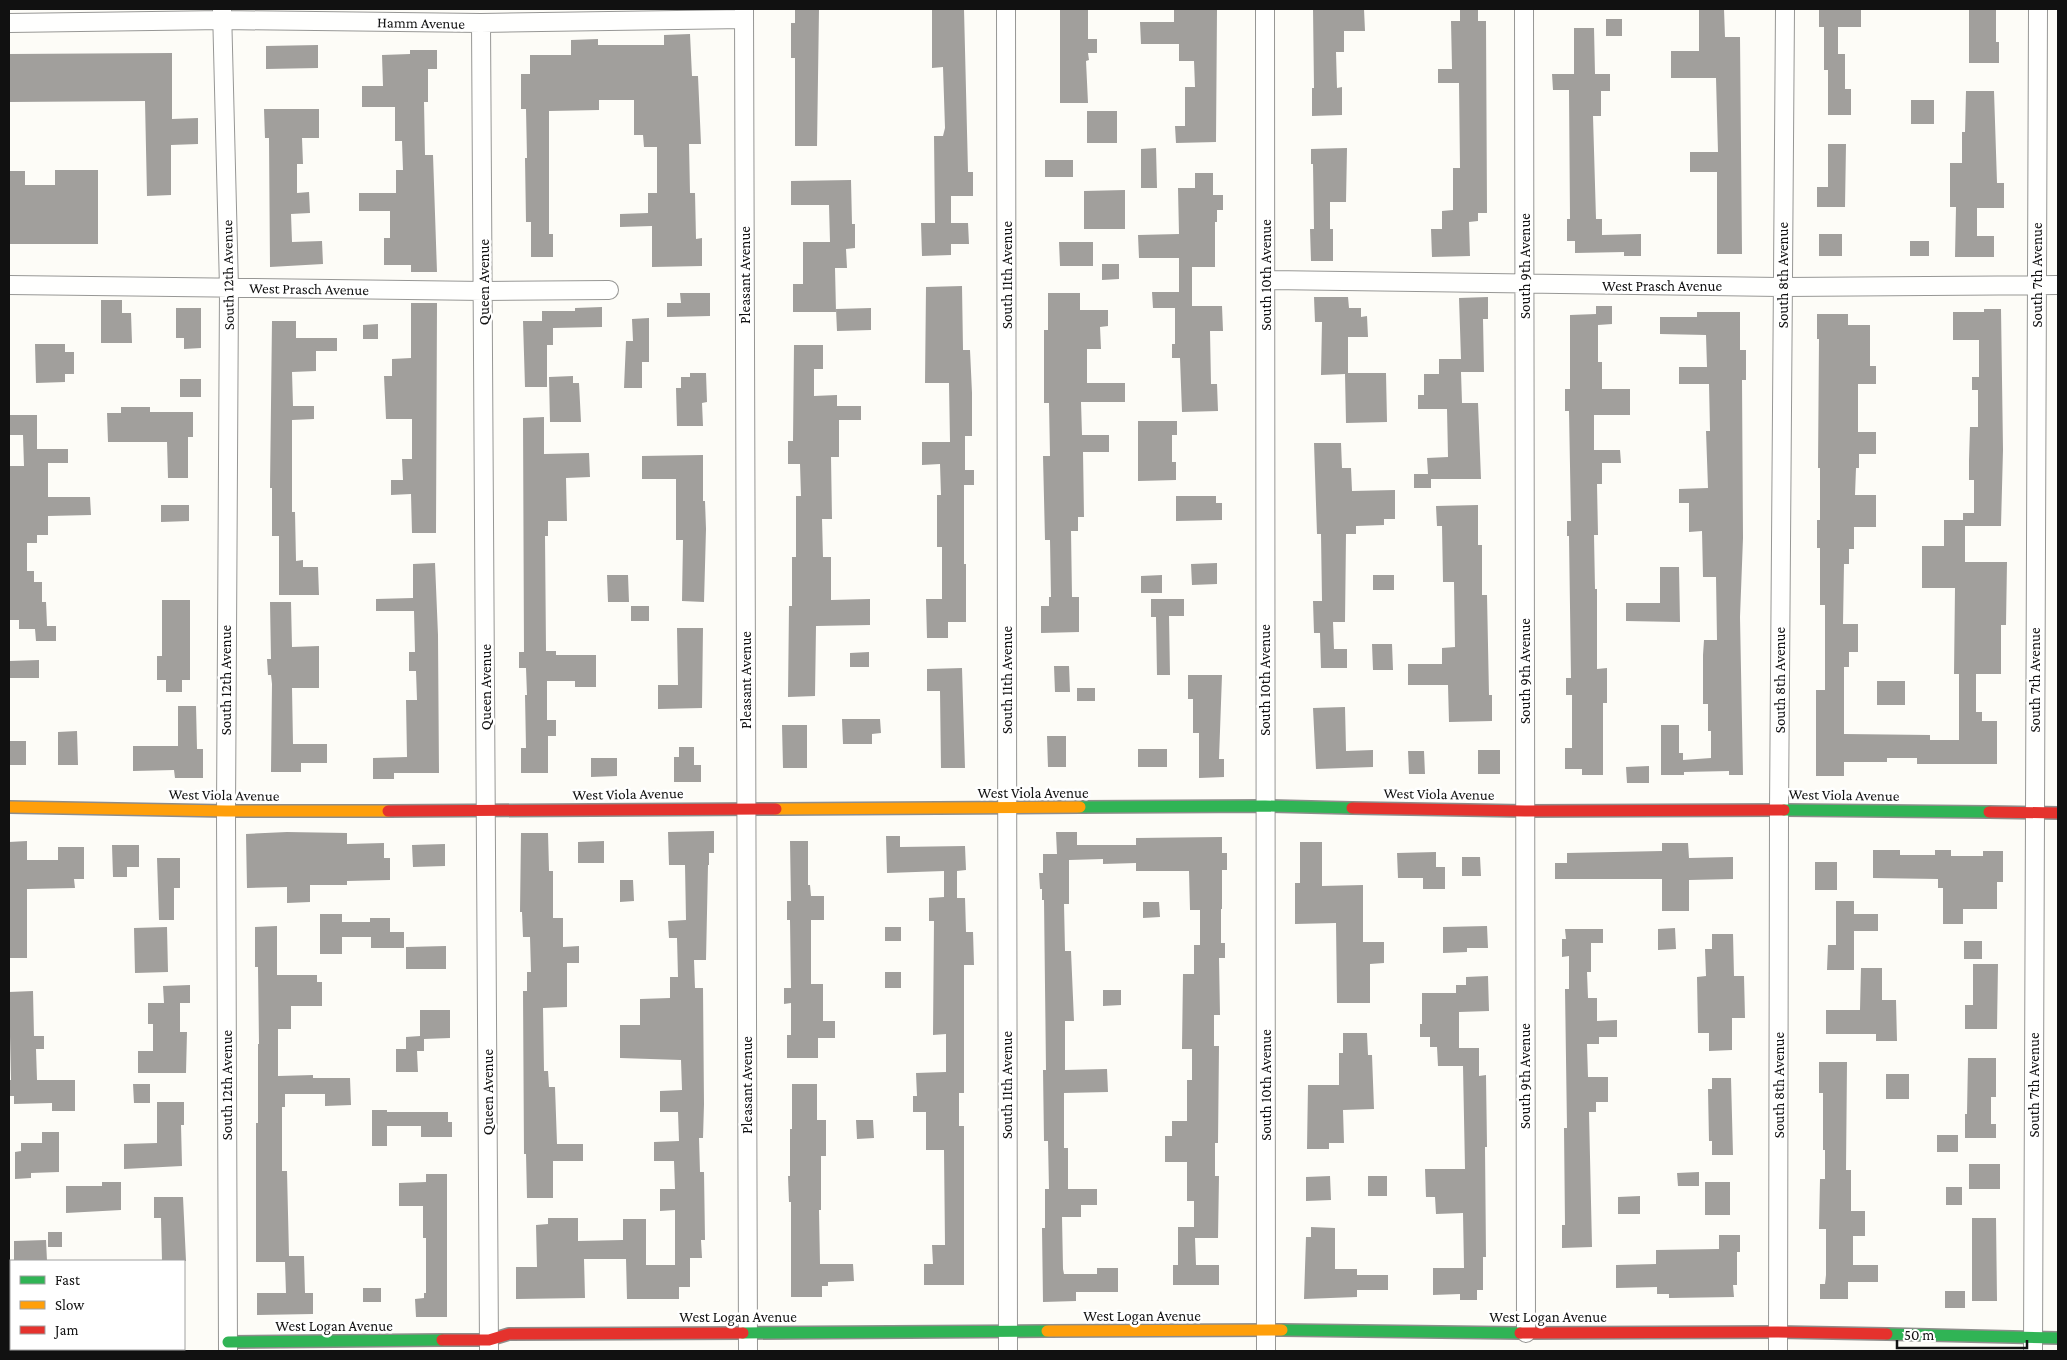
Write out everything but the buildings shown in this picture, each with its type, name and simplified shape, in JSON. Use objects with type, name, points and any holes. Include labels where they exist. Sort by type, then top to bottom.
[{"type":"street","name":"South 11th Avenue","points":[[1006,9],[1008,1351]]},
{"type":"street","name":"South 10th Avenue","points":[[1265,9],[1266,1351]]},
{"type":"street","name":"South 9th Avenue","points":[[1524,9],[1526,1333]]},
{"type":"street","name":"South 8th Avenue","points":[[1778,1351],[1779,810],[1785,9]]},
{"type":"street","name":"South 7th Avenue","points":[[2033,1345],[2038,9]]},
{"type":"street","name":"Hamm Avenue","points":[[9,23],[223,14],[481,23],[744,14]]},
{"type":"street","name":"South 12th Avenue","points":[[223,14],[229,288],[226,811],[228,1347]]},
{"type":"street","name":"Pleasant Avenue","points":[[744,14],[748,1351]]},
{"type":"street","name":"Queen Avenue","points":[[481,23],[489,1346]]},
{"type":"street","name":"West Prasch Avenue","points":[[1266,280],[1784,287],[2058,285]]},
{"type":"street","name":"West Prasch Avenue","points":[[9,285],[484,291],[609,290]]},
{"type":"street","name":"West Viola Avenue","points":[[9,807],[226,811],[486,811],[1265,806],[1525,811],[1779,810],[2058,813]]},
{"type":"street","name":"West Logan Avenue","points":[[228,1347],[489,1346],[509,1334],[748,1332],[1266,1330],[1526,1333],[1778,1332],[2033,1345],[2058,1338]]},
{"type":"traffic: fast","points":[[1080,807],[1265,806],[1352,808]]},
{"type":"traffic: fast","points":[[1784,810],[1989,812]]},
{"type":"traffic: fast","points":[[1282,1330],[1520,1333]]},
{"type":"traffic: fast","points":[[743,1333],[1047,1331]]},
{"type":"traffic: fast","points":[[1887,1334],[2058,1338]]},
{"type":"traffic: fast","points":[[228,1342],[442,1340]]},
{"type":"traffic: slow","points":[[9,807],[226,811],[388,811]]},
{"type":"traffic: slow","points":[[776,809],[1080,807]]},
{"type":"traffic: slow","points":[[1047,1331],[1282,1330]]},
{"type":"traffic: jam","points":[[1352,808],[1525,811],[1784,810]]},
{"type":"traffic: jam","points":[[388,811],[776,809]]},
{"type":"traffic: jam","points":[[1989,812],[2058,813]]},
{"type":"traffic: jam","points":[[1520,1333],[1778,1332],[1887,1334]]},
{"type":"traffic: jam","points":[[442,1340],[489,1340],[509,1334],[743,1333]]}]
